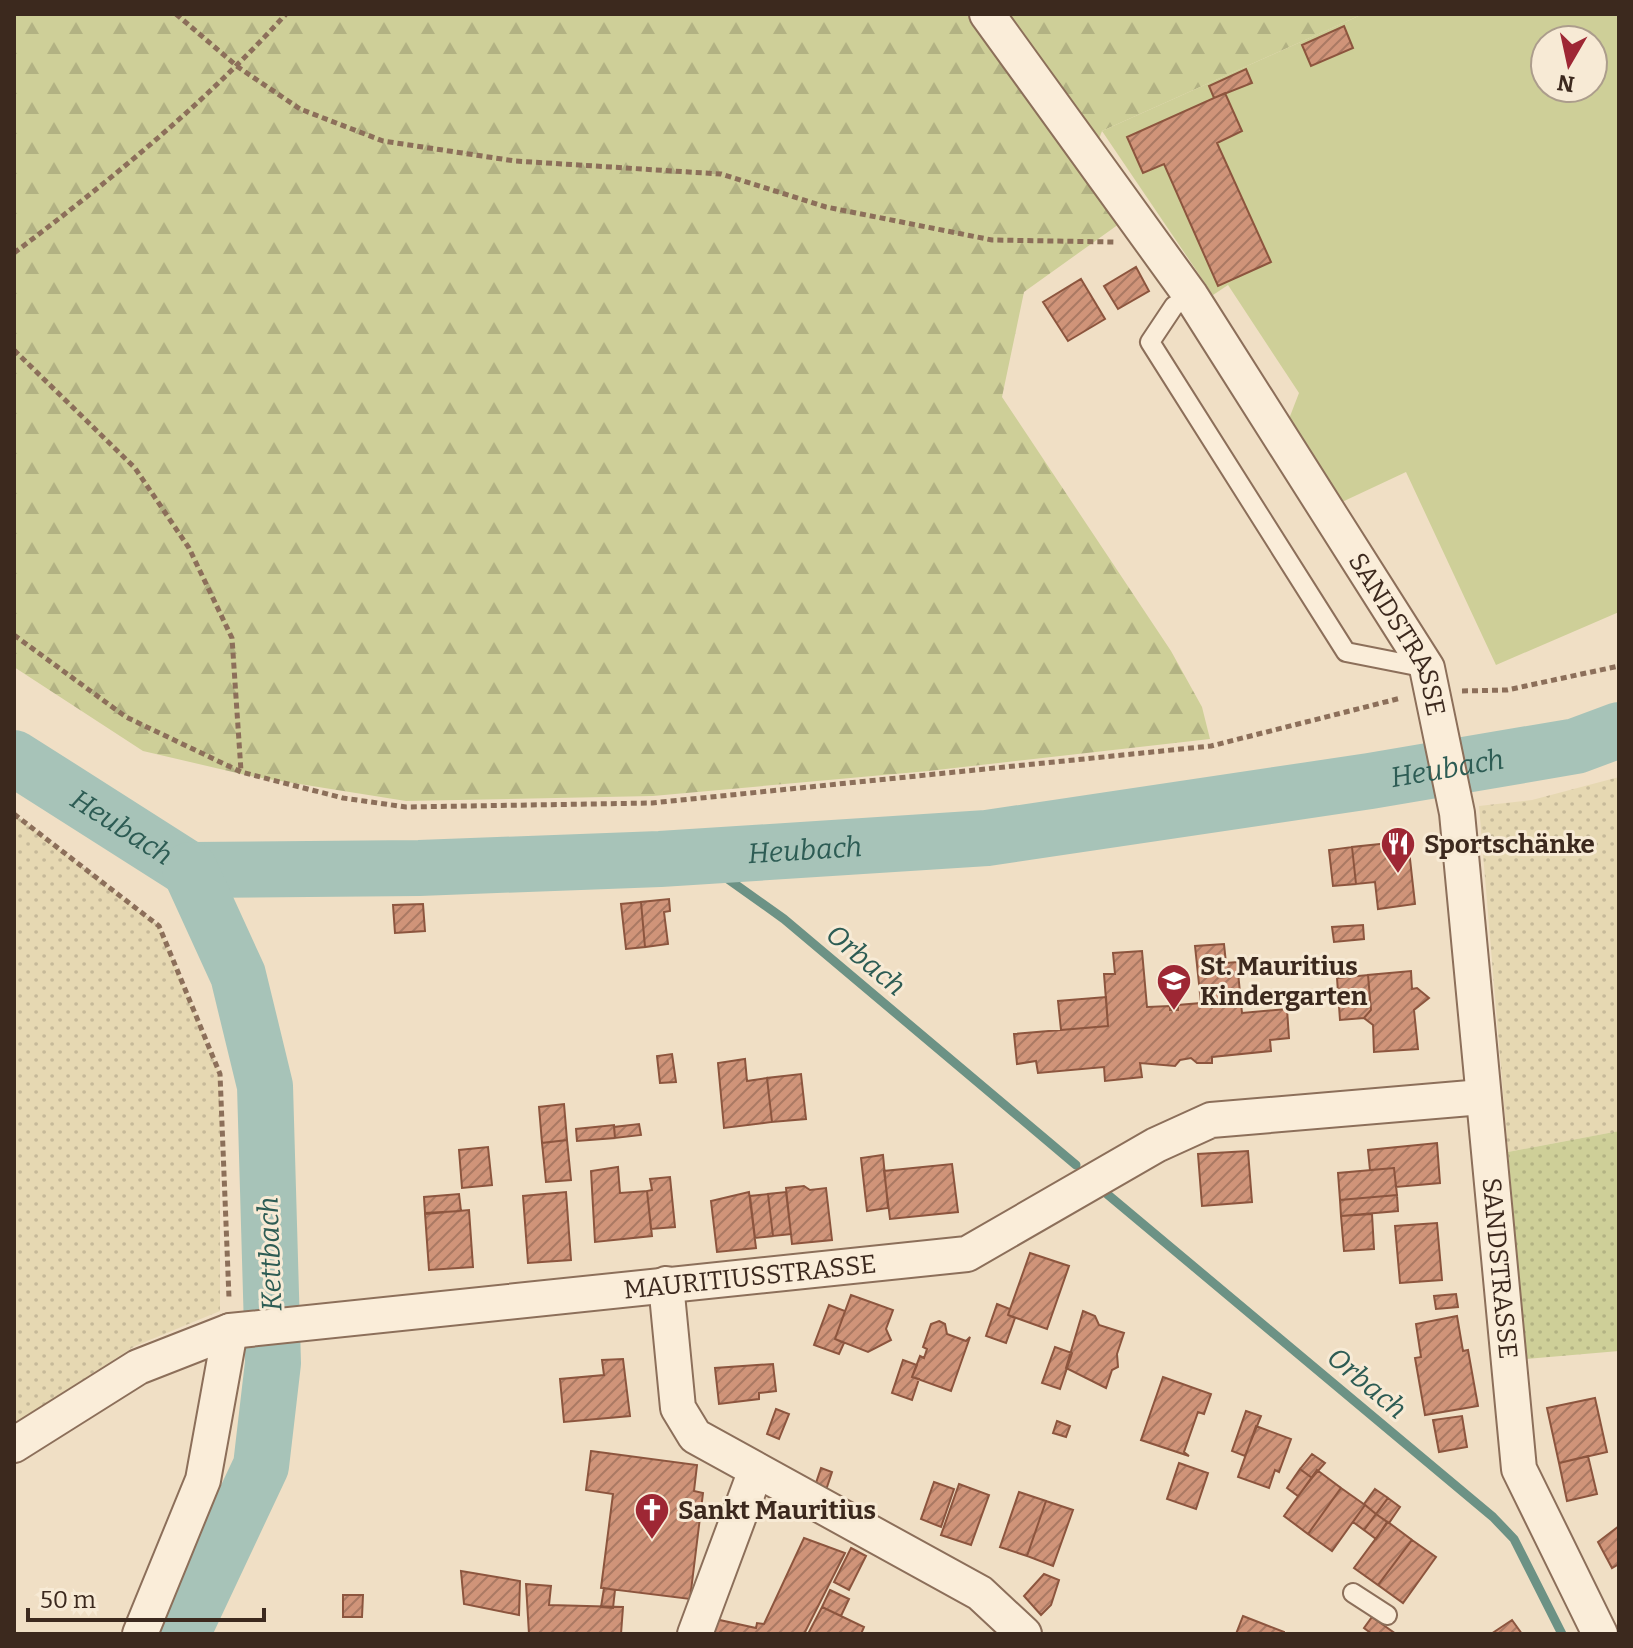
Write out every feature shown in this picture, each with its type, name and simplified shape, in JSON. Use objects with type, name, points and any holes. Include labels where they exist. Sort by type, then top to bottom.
[{"type":"street","name":"SANDSTRASSE","points":[[987,14],[1191,296],[1434,694],[1457,813],[1519,1469],[1600,1634]]},
{"type":"street","name":"MAURITIUSSTRASSE","points":[[14,1445],[138,1367],[240,1330],[967,1254],[1156,1145],[1211,1120],[1482,1097]]},
{"type":"street","points":[[666,1284],[678,1408],[695,1436],[980,1593],[1024,1634]]},
{"type":"street","points":[[140,1634],[203,1480],[240,1330]]},
{"type":"street","points":[[695,1634],[756,1470]]},
{"type":"lane","points":[[1191,296],[1174,306],[1150,342],[1346,652],[1434,694]]},
{"type":"lane","points":[[1353,1593],[1387,1615]]},
{"type":"path","points":[[176,14],[238,67],[300,109],[383,141],[515,161],[721,174],[826,207],[992,240],[1153,243]]},
{"type":"path","points":[[14,253],[129,167],[238,67],[286,14]]},
{"type":"path","points":[[14,350],[135,468],[189,548],[232,638],[241,772]]},
{"type":"path","points":[[14,635],[126,717],[241,772],[343,798],[406,807],[652,803],[1211,746],[1316,722],[1366,704],[1434,694],[1507,690],[1619,666]]},
{"type":"path","points":[[14,814],[159,926],[220,1074],[240,1330]]},
{"type":"shaded area","points":[[1619,777],[1619,1131],[1508,1152],[1479,806],[1532,800]]},
{"type":"shaded area","points":[[14,814],[159,926],[220,1074],[220,1311],[135,1346],[14,1424]]},
{"type":"green space","points":[[14,14],[1363,14],[1102,131],[1092,158],[1133,214],[1024,292],[1002,397],[1171,651],[1202,707],[1210,739],[928,771],[653,796],[406,801],[250,776],[143,751],[14,667]]},
{"type":"green space","points":[[1363,14],[1619,14],[1619,612],[1496,665],[1406,472],[1342,502],[1287,424],[1299,393],[1228,285],[1213,295],[1102,131]]},
{"type":"green space","points":[[1619,1131],[1619,1351],[1526,1359],[1508,1152]]},
{"type":"building","points":[[1344,26],[1353,48],[1311,66],[1302,45]]},
{"type":"building","points":[[1246,69],[1252,83],[1214,98],[1209,86]]},
{"type":"building","points":[[1225,93],[1242,131],[1217,143],[1271,262],[1218,286],[1164,164],[1143,173],[1127,137]]},
{"type":"building","points":[[1136,267],[1149,291],[1118,309],[1104,286]]},
{"type":"building","points":[[1081,279],[1105,319],[1068,341],[1043,302]]},
{"type":"building","points":[[1408,841],[1415,904],[1378,909],[1375,882],[1356,884],[1352,847]]},
{"type":"building","points":[[1352,847],[1356,884],[1333,886],[1329,850]]},
{"type":"building","points":[[669,899],[670,911],[664,912],[668,944],[645,947],[641,902]]},
{"type":"building","points":[[641,902],[645,947],[626,949],[621,904]]},
{"type":"building","points":[[423,904],[425,931],[395,933],[393,905]]},
{"type":"building","points":[[1363,925],[1364,939],[1334,942],[1332,927]]},
{"type":"building","name":"St. Mauritius Kindergarten","points":[[1224,944],[1226,963],[1237,962],[1242,1013],[1287,1009],[1289,1038],[1270,1040],[1271,1051],[1212,1057],[1212,1063],[1197,1063],[1191,1058],[1180,1060],[1175,1066],[1140,1063],[1142,1077],[1105,1081],[1104,1067],[1038,1073],[1036,1061],[1017,1064],[1014,1034],[1108,1026],[1104,974],[1115,974],[1113,953],[1142,951],[1147,1007],[1170,1006],[1170,1010],[1178,1010],[1178,1005],[1201,1003],[1195,946]]},
{"type":"building","points":[[1411,971],[1412,989],[1417,988],[1429,998],[1414,1010],[1418,1049],[1374,1052],[1373,1025],[1364,1018],[1371,1010],[1368,975]]},
{"type":"building","points":[[1368,975],[1371,1010],[1364,1018],[1340,1020],[1337,978]]},
{"type":"building","points":[[1106,997],[1108,1026],[1061,1030],[1058,1001]]},
{"type":"building","points":[[672,1054],[676,1082],[660,1083],[657,1056]]},
{"type":"building","points":[[745,1059],[747,1081],[767,1078],[772,1122],[724,1128],[718,1063]]},
{"type":"building","points":[[801,1074],[806,1119],[772,1122],[767,1078]]},
{"type":"building","points":[[564,1104],[567,1140],[542,1143],[539,1107]]},
{"type":"building","points":[[639,1124],[641,1135],[615,1138],[614,1127]]},
{"type":"building","points":[[614,1125],[615,1138],[577,1141],[576,1129]]},
{"type":"building","points":[[567,1140],[571,1180],[546,1182],[542,1143]]},
{"type":"building","points":[[1437,1143],[1440,1183],[1396,1187],[1394,1168],[1370,1170],[1368,1150]]},
{"type":"building","points":[[488,1147],[492,1185],[462,1188],[459,1150]]},
{"type":"building","points":[[1248,1151],[1252,1202],[1202,1206],[1198,1154]]},
{"type":"building","points":[[883,1155],[888,1208],[867,1211],[861,1158]]},
{"type":"building","points":[[952,1164],[958,1212],[890,1219],[884,1171]]},
{"type":"building","points":[[618,1167],[620,1193],[647,1191],[652,1236],[595,1242],[591,1171]]},
{"type":"building","points":[[1394,1168],[1397,1195],[1340,1200],[1338,1173]]},
{"type":"building","points":[[670,1177],[675,1227],[651,1229],[647,1191],[652,1190],[650,1179]]},
{"type":"building","points":[[804,1186],[810,1190],[826,1188],[832,1240],[792,1244],[786,1188]]},
{"type":"building","points":[[566,1192],[571,1260],[528,1263],[523,1196]]},
{"type":"building","points":[[749,1192],[756,1248],[717,1252],[711,1201]]},
{"type":"building","points":[[786,1192],[791,1234],[773,1236],[768,1194]]},
{"type":"building","points":[[459,1194],[461,1211],[425,1213],[424,1197]]},
{"type":"building","points":[[768,1194],[773,1236],[755,1238],[750,1196]]},
{"type":"building","points":[[1397,1195],[1398,1211],[1341,1216],[1340,1200]]},
{"type":"building","points":[[469,1210],[473,1267],[429,1270],[425,1214]]},
{"type":"building","points":[[1372,1214],[1374,1249],[1344,1251],[1341,1216]]},
{"type":"building","points":[[1437,1223],[1442,1280],[1400,1283],[1395,1226]]},
{"type":"building","points":[[1030,1253],[1069,1266],[1047,1329],[1008,1315]]},
{"type":"building","points":[[1456,1294],[1458,1307],[1436,1309],[1434,1296]]},
{"type":"building","points":[[851,1295],[893,1310],[886,1329],[891,1340],[868,1352],[835,1339]]},
{"type":"building","points":[[997,1304],[1010,1309],[1008,1315],[1015,1318],[1006,1343],[986,1336]]},
{"type":"building","points":[[829,1305],[845,1311],[835,1339],[844,1343],[839,1354],[814,1345]]},
{"type":"building","points":[[1083,1311],[1095,1316],[1099,1325],[1124,1333],[1117,1354],[1118,1367],[1112,1370],[1106,1388],[1066,1368]]},
{"type":"building","points":[[1457,1316],[1463,1351],[1468,1350],[1478,1406],[1425,1415],[1415,1358],[1421,1357],[1416,1324]]},
{"type":"building","points":[[939,1321],[945,1324],[947,1334],[966,1341],[970,1337],[951,1391],[912,1377],[920,1356],[924,1358],[927,1349],[923,1347],[931,1324]]},
{"type":"building","points":[[1055,1347],[1072,1353],[1060,1389],[1042,1383]]},
{"type":"building","points":[[623,1359],[630,1416],[564,1422],[560,1379],[604,1375],[602,1360]]},
{"type":"building","points":[[903,1360],[917,1365],[912,1377],[919,1379],[912,1400],[892,1393]]},
{"type":"building","points":[[773,1364],[776,1391],[759,1393],[759,1399],[719,1404],[715,1368]]},
{"type":"building","points":[[1163,1377],[1211,1394],[1204,1414],[1198,1412],[1184,1452],[1189,1456],[1141,1440]]},
{"type":"building","points":[[1595,1398],[1607,1452],[1559,1463],[1547,1408]]},
{"type":"building","points":[[776,1409],[789,1414],[779,1439],[767,1434]]},
{"type":"building","points":[[1246,1411],[1261,1416],[1245,1456],[1232,1451]]},
{"type":"building","points":[[1462,1416],[1467,1447],[1439,1452],[1433,1420]]},
{"type":"building","points":[[1057,1421],[1070,1426],[1066,1437],[1053,1433]]},
{"type":"building","points":[[1256,1426],[1291,1439],[1279,1472],[1275,1470],[1269,1488],[1238,1477]]},
{"type":"building","name":"Sankt Mauritius","points":[[591,1451],[697,1465],[694,1491],[703,1493],[690,1599],[601,1588],[613,1494],[586,1490]]},
{"type":"building","points":[[1312,1454],[1325,1463],[1312,1478],[1300,1469]]},
{"type":"building","points":[[1588,1456],[1597,1494],[1567,1501],[1559,1463]]},
{"type":"building","points":[[1179,1463],[1208,1473],[1196,1509],[1167,1499]]},
{"type":"building","points":[[821,1468],[832,1472],[826,1490],[815,1486]]},
{"type":"building","points":[[1300,1469],[1312,1478],[1298,1496],[1287,1488]]},
{"type":"building","points":[[1317,1470],[1341,1488],[1308,1534],[1284,1516]]},
{"type":"building","points":[[934,1482],[954,1489],[941,1527],[921,1519]]},
{"type":"building","points":[[959,1484],[989,1495],[971,1545],[941,1535]]},
{"type":"building","points":[[1341,1488],[1365,1505],[1332,1551],[1308,1534]]},
{"type":"building","points":[[1375,1489],[1388,1498],[1376,1514],[1364,1504]]},
{"type":"building","points":[[1019,1492],[1046,1501],[1027,1556],[1000,1547]]},
{"type":"building","points":[[1388,1498],[1400,1507],[1389,1523],[1376,1514]]},
{"type":"building","points":[[1046,1501],[1073,1510],[1053,1566],[1027,1556]]},
{"type":"building","points":[[1365,1505],[1376,1514],[1364,1530],[1353,1522]]},
{"type":"building","points":[[1376,1514],[1387,1522],[1376,1539],[1364,1530]]},
{"type":"building","points":[[1388,1522],[1412,1540],[1378,1585],[1354,1568]]},
{"type":"building","points":[[1619,1526],[1619,1564],[1612,1568],[1598,1542]]},
{"type":"building","points":[[804,1538],[845,1553],[804,1634],[711,1634],[715,1619],[756,1628],[757,1623],[764,1624]]},
{"type":"building","points":[[1412,1540],[1436,1557],[1403,1603],[1378,1585]]},
{"type":"building","points":[[851,1548],[866,1556],[849,1590],[834,1582]]},
{"type":"building","points":[[461,1571],[520,1581],[519,1615],[464,1604]]},
{"type":"building","points":[[1044,1574],[1059,1580],[1051,1605],[1041,1615],[1024,1596]]},
{"type":"building","points":[[526,1584],[551,1586],[549,1605],[623,1607],[621,1634],[529,1634]]},
{"type":"building","points":[[604,1588],[615,1590],[613,1608],[601,1607]]},
{"type":"building","points":[[830,1590],[849,1599],[841,1616],[822,1607]]},
{"type":"building","points":[[343,1595],[363,1595],[362,1617],[343,1617]]},
{"type":"building","points":[[822,1607],[864,1627],[861,1634],[808,1634]]},
{"type":"building","points":[[1243,1616],[1284,1632],[1284,1634],[1236,1634]]},
{"type":"building","points":[[1372,1617],[1396,1634],[1372,1634],[1364,1628]]},
{"type":"building","points":[[1512,1620],[1522,1634],[1491,1634]]},
{"type":"waterway","name":"Heubach","points":[[14,758],[190,870],[419,868],[660,859],[987,838],[1370,781],[1576,746],[1619,730]]},
{"type":"waterway","name":"Orbach","points":[[697,857],[784,919],[1076,1165]]},
{"type":"waterway","name":"Kettbach","points":[[182,1634],[261,1466],[273,1363],[265,1086],[238,975],[190,870]]},
{"type":"waterway","name":"Orbach","points":[[1107,1194],[1493,1517],[1514,1539],[1562,1634]]},
{"type":"place","name":"Sportschänke","points":[[1398,875]]},
{"type":"place","name":"St. Mauritius Kindergarten","points":[[1174,1012]]},
{"type":"place","name":"Sankt Mauritius","points":[[652,1541]]}]
